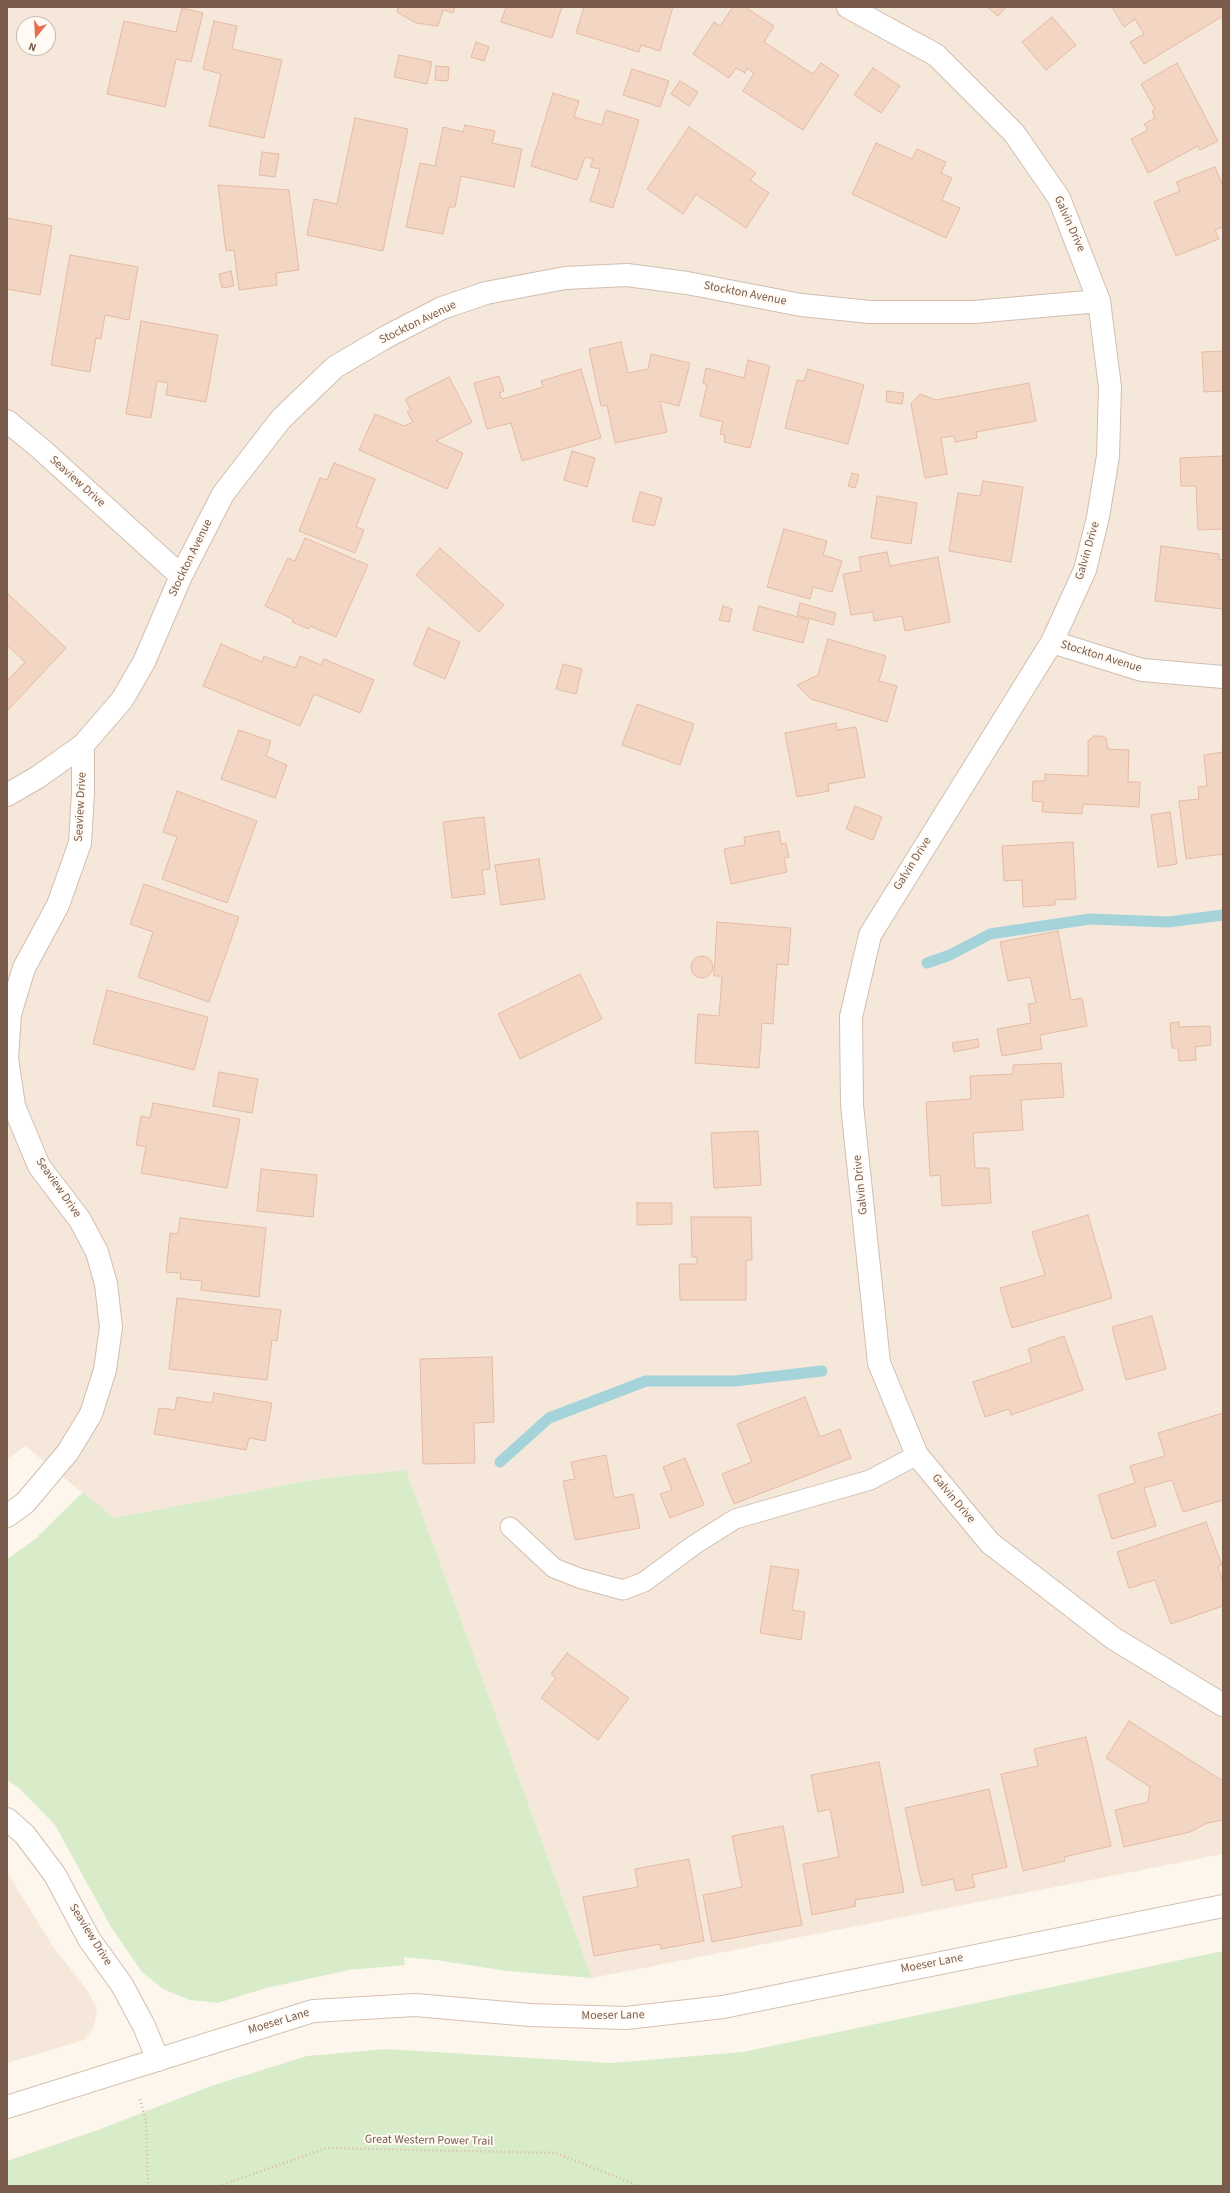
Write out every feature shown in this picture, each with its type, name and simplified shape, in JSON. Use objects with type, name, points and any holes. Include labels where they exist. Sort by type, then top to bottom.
[{"type":"street","name":"Galvin Drive","points":[[848,7],[936,55],[1014,133],[1060,198],[1099,301],[1110,387],[1108,456],[1098,518],[1085,570],[1052,642],[870,935],[851,1017],[852,1105],[878,1363],[917,1455],[990,1543],[1113,1638],[1223,1705]]},
{"type":"street","name":"Stockton Avenue","points":[[7,795],[38,777],[83,745],[122,700],[144,662],[180,576],[223,494],[281,420],[335,367],[386,337],[442,308],[486,293],[565,278],[627,275],[687,283],[801,305],[870,312],[974,312],[1099,301]]},
{"type":"street","name":"Seaview Drive","points":[[7,421],[180,576]]},
{"type":"street","name":"Stockton Avenue","points":[[1052,642],[1142,670],[1223,677]]},
{"type":"street","name":"Seaview Drive","points":[[7,1516],[25,1504],[68,1452],[91,1414],[105,1370],[111,1327],[106,1284],[97,1252],[80,1220],[39,1166],[14,1106],[7,1058],[10,1014],[24,968],[58,905],[80,843],[83,792],[83,745]]},
{"type":"street","name":"Seaview Drive","points":[[7,1819],[25,1835],[55,1875],[89,1939],[122,1985],[144,2026],[158,2060]]},
{"type":"street","name":"Moeser Lane","points":[[7,2107],[313,2012],[415,2005],[530,2015],[626,2018],[723,2007],[1223,1906]]},
{"type":"lane","points":[[510,1527],[554,1568],[573,1576],[623,1590],[650,1579],[694,1545],[735,1519],[870,1480],[917,1455]]},
{"type":"path","points":[[131,2068],[146,2122],[148,2186]]},
{"type":"path","name":"Great Western Power Trail","points":[[219,2186],[327,2148],[556,2153],[638,2186]]},
{"type":"shaded area","points":[[7,7],[1223,7],[1223,1854],[592,1978],[406,1470],[317,1479],[114,1518],[25,1446],[7,1459]]},
{"type":"shaded area","points":[[7,1872],[54,1948],[87,1990],[97,2008],[94,2027],[84,2040],[7,2063]]},
{"type":"green space","points":[[406,1470],[592,1978],[507,1971],[436,1960],[404,1957],[405,1965],[349,1970],[266,1988],[218,2003],[190,2000],[163,1989],[142,1972],[111,1927],[55,1825],[18,1787],[7,1780],[7,1559],[34,1540],[83,1492],[114,1518],[317,1479]]},
{"type":"green space","points":[[1223,1951],[1223,2186],[7,2186],[7,2161],[98,2130],[211,2086],[307,2056],[386,2049],[612,2063],[743,2052]]},
{"type":"building","points":[[398,7],[455,7],[453,13],[443,10],[438,26],[416,23],[397,12]]},
{"type":"building","points":[[506,7],[562,7],[552,38],[501,22]]},
{"type":"building","points":[[584,7],[673,7],[660,51],[641,45],[639,52],[576,33]]},
{"type":"building","points":[[733,7],[745,7],[774,26],[764,42],[813,74],[821,63],[839,75],[803,130],[743,91],[754,73],[747,68],[745,73],[736,68],[729,78],[693,54],[714,22],[720,26]]},
{"type":"building","points":[[987,7],[1006,7],[998,16]]},
{"type":"building","points":[[1112,7],[1223,7],[1223,16],[1144,64],[1130,42],[1144,34],[1135,19],[1124,27]]},
{"type":"building","points":[[182,8],[203,13],[191,62],[176,59],[165,107],[107,94],[124,21],[176,32]]},
{"type":"building","points":[[1052,17],[1076,45],[1046,70],[1022,42]]},
{"type":"building","points":[[214,21],[237,26],[232,49],[282,60],[264,138],[209,126],[221,74],[203,69]]},
{"type":"building","points":[[476,42],[489,47],[484,61],[471,57]]},
{"type":"building","points":[[399,55],[432,62],[427,84],[394,77]]},
{"type":"building","points":[[1177,63],[1218,141],[1200,150],[1198,146],[1148,173],[1131,139],[1148,130],[1144,124],[1155,118],[1152,111],[1155,109],[1141,84]]},
{"type":"building","points":[[436,66],[449,67],[448,81],[435,80]]},
{"type":"building","points":[[873,68],[900,86],[881,113],[854,95]]},
{"type":"building","points":[[632,69],[669,81],[660,107],[623,95]]},
{"type":"building","points":[[680,81],[698,92],[689,106],[671,94]]},
{"type":"building","points":[[553,93],[579,101],[574,117],[602,125],[606,110],[639,120],[613,208],[590,201],[600,169],[590,167],[593,159],[585,157],[577,180],[531,166]]},
{"type":"building","points":[[355,118],[408,129],[383,251],[307,235],[314,199],[337,204]]},
{"type":"building","points":[[465,125],[495,131],[492,143],[522,149],[514,187],[461,176],[455,207],[449,207],[443,234],[406,227],[420,163],[435,166],[443,127],[463,132]]},
{"type":"building","points":[[689,127],[756,173],[750,180],[769,193],[746,228],[696,194],[683,214],[647,189]]},
{"type":"building","points":[[876,143],[912,159],[917,149],[946,162],[941,173],[952,178],[942,200],[960,208],[946,238],[852,194]]},
{"type":"building","points":[[262,152],[279,154],[275,177],[259,175]]},
{"type":"building","points":[[1215,167],[1223,186],[1223,227],[1215,230],[1219,239],[1176,256],[1154,202],[1180,191],[1176,182]]},
{"type":"building","points":[[218,185],[289,190],[299,270],[276,273],[277,285],[239,290],[234,250],[226,251]]},
{"type":"building","points":[[7,218],[52,226],[40,295],[7,289]]},
{"type":"building","points":[[70,255],[138,267],[129,320],[105,315],[101,339],[96,338],[90,372],[51,365]]},
{"type":"building","points":[[231,271],[234,286],[222,288],[219,274]]},
{"type":"building","points":[[141,321],[218,335],[206,402],[166,395],[168,383],[157,381],[151,418],[126,414]]},
{"type":"building","points":[[621,342],[628,373],[648,369],[651,354],[690,363],[679,406],[660,401],[667,432],[615,443],[607,405],[601,406],[589,349]]},
{"type":"building","points":[[1223,351],[1223,391],[1204,392],[1202,352]]},
{"type":"building","points":[[748,360],[770,366],[750,448],[724,442],[725,435],[720,434],[723,422],[700,416],[707,385],[703,383],[706,368],[744,378]]},
{"type":"building","points":[[581,369],[601,438],[522,461],[511,423],[487,429],[474,383],[499,376],[504,391],[499,393],[502,399],[543,387],[541,381]]},
{"type":"building","points":[[808,369],[864,385],[848,444],[785,428],[797,380],[804,381]]},
{"type":"building","points":[[449,377],[472,422],[436,441],[463,453],[447,489],[359,450],[375,414],[404,426],[413,422],[407,412],[411,410],[405,399]]},
{"type":"building","points":[[1029,383],[1036,421],[976,432],[977,438],[955,442],[954,436],[941,438],[947,474],[925,478],[911,404],[920,394],[936,400]]},
{"type":"building","points":[[887,391],[904,393],[902,404],[886,402]]},
{"type":"building","points":[[572,451],[595,458],[587,487],[564,480]]},
{"type":"building","points":[[1223,456],[1223,529],[1198,530],[1196,486],[1181,486],[1180,458]]},
{"type":"building","points":[[334,463],[375,479],[356,527],[364,530],[355,553],[299,531],[320,478],[327,480]]},
{"type":"building","points":[[852,473],[859,475],[855,488],[848,486]]},
{"type":"building","points":[[983,481],[1023,487],[1011,562],[949,551],[958,493],[980,496]]},
{"type":"building","points":[[640,492],[662,498],[654,526],[632,521]]},
{"type":"building","points":[[877,496],[917,503],[911,544],[871,538]]},
{"type":"building","points":[[784,529],[827,541],[823,555],[842,561],[832,592],[813,587],[810,599],[767,587]]},
{"type":"building","points":[[305,538],[368,565],[336,637],[310,626],[309,629],[292,622],[293,619],[265,606],[288,558],[295,561]]},
{"type":"building","points":[[1161,546],[1219,554],[1219,559],[1223,560],[1223,609],[1155,601]]},
{"type":"building","points":[[440,548],[504,605],[479,632],[416,575]]},
{"type":"building","points":[[887,552],[890,566],[938,557],[950,622],[905,631],[902,616],[874,621],[873,612],[851,615],[843,574],[861,571],[859,557]]},
{"type":"building","points":[[7,593],[66,648],[7,711],[7,681],[25,662],[7,645]]},
{"type":"building","points":[[800,603],[836,613],[833,625],[797,615]]},
{"type":"building","points":[[723,606],[732,609],[729,622],[719,620]]},
{"type":"building","points":[[759,606],[809,620],[803,643],[753,630]]},
{"type":"building","points":[[428,628],[460,642],[445,679],[413,665]]},
{"type":"building","points":[[828,639],[886,656],[879,681],[897,686],[887,722],[811,699],[797,685],[818,675]]},
{"type":"building","points":[[221,644],[262,662],[264,656],[295,668],[300,656],[321,665],[324,659],[374,680],[360,713],[314,694],[300,726],[203,686]]},
{"type":"building","points":[[563,664],[582,669],[576,694],[556,689]]},
{"type":"building","points":[[637,704],[694,724],[680,765],[622,745]]},
{"type":"building","points":[[836,723],[837,730],[856,727],[865,777],[828,784],[829,791],[797,797],[785,733]]},
{"type":"building","points":[[239,730],[271,741],[266,756],[287,765],[275,798],[221,779]]},
{"type":"building","points":[[1094,736],[1102,736],[1106,738],[1108,749],[1129,750],[1128,782],[1140,782],[1139,807],[1083,804],[1082,814],[1042,812],[1043,802],[1032,801],[1033,781],[1045,781],[1045,774],[1088,776],[1088,741]]},
{"type":"building","points":[[1223,752],[1223,854],[1186,859],[1179,801],[1199,799],[1198,787],[1207,786],[1204,755]]},
{"type":"building","points":[[177,791],[257,821],[227,903],[162,879],[177,837],[163,832]]},
{"type":"building","points":[[855,806],[882,817],[873,840],[846,829]]},
{"type":"building","points":[[1170,812],[1177,864],[1158,867],[1151,815]]},
{"type":"building","points":[[484,817],[490,869],[482,870],[485,894],[452,898],[443,822]]},
{"type":"building","points":[[779,831],[781,844],[786,843],[789,857],[784,858],[787,872],[731,884],[724,849],[745,845],[744,837]]},
{"type":"building","points":[[1073,842],[1076,899],[1055,900],[1055,905],[1023,907],[1022,880],[1004,881],[1002,846]]},
{"type":"building","points":[[539,859],[545,899],[501,905],[495,865]]},
{"type":"building","points":[[144,884],[239,917],[209,1002],[138,977],[153,932],[130,924]]},
{"type":"building","points":[[717,922],[791,928],[788,965],[777,964],[773,1024],[762,1023],[759,1068],[695,1063],[698,1014],[719,1016],[722,976],[714,976]]},
{"type":"building","points":[[1058,931],[1071,1000],[1082,998],[1087,1026],[1040,1035],[1042,1049],[1002,1056],[997,1029],[1031,1023],[1028,1004],[1036,1003],[1030,977],[1008,981],[1000,942]]},
{"type":"building","points":[[702,956],[710,959],[713,967],[710,975],[702,978],[694,975],[691,967],[694,959]]},
{"type":"building","points":[[580,974],[602,1019],[520,1059],[498,1014]]},
{"type":"building","points":[[107,990],[208,1017],[194,1070],[93,1044]]},
{"type":"building","points":[[1179,1022],[1179,1027],[1210,1026],[1211,1045],[1195,1047],[1196,1060],[1179,1061],[1178,1048],[1172,1048],[1170,1023]]},
{"type":"building","points":[[978,1039],[979,1047],[954,1052],[952,1043]]},
{"type":"building","points":[[1061,1063],[1064,1097],[1021,1100],[1023,1130],[973,1133],[975,1168],[989,1168],[991,1203],[942,1206],[940,1175],[930,1176],[926,1102],[971,1099],[970,1076],[1013,1074],[1013,1065]]},
{"type":"building","points":[[219,1072],[258,1079],[252,1113],[213,1106]]},
{"type":"building","points":[[153,1103],[240,1119],[227,1188],[141,1173],[146,1147],[136,1145],[141,1116],[150,1118]]},
{"type":"building","points":[[758,1131],[761,1185],[714,1188],[711,1133]]},
{"type":"building","points":[[261,1169],[317,1175],[313,1217],[257,1211]]},
{"type":"building","points":[[637,1203],[672,1203],[672,1224],[637,1225]]},
{"type":"building","points":[[1088,1215],[1112,1298],[1012,1328],[1000,1288],[1045,1275],[1032,1232]]},
{"type":"building","points":[[691,1217],[751,1217],[752,1260],[746,1260],[746,1300],[680,1300],[679,1264],[697,1264],[697,1257],[692,1257]]},
{"type":"building","points":[[180,1218],[266,1228],[259,1297],[201,1290],[202,1281],[180,1279],[181,1273],[166,1272],[170,1233],[178,1234]]},
{"type":"building","points":[[177,1298],[281,1310],[277,1341],[272,1340],[267,1380],[169,1369]]},
{"type":"building","points":[[1152,1316],[1166,1369],[1126,1380],[1112,1327]]},
{"type":"building","points":[[1064,1336],[1083,1390],[1011,1415],[1009,1409],[985,1417],[973,1382],[1032,1362],[1028,1349]]},
{"type":"building","points":[[492,1357],[494,1422],[474,1423],[475,1463],[423,1464],[420,1359]]},
{"type":"building","points":[[214,1393],[272,1403],[265,1441],[249,1438],[246,1450],[154,1434],[159,1408],[175,1410],[177,1397],[212,1403]]},
{"type":"building","points":[[805,1397],[820,1437],[840,1429],[851,1458],[734,1504],[722,1474],[752,1462],[737,1424]]},
{"type":"building","points":[[1223,1413],[1223,1500],[1183,1512],[1172,1480],[1144,1488],[1156,1526],[1112,1539],[1098,1495],[1135,1483],[1130,1466],[1165,1456],[1158,1433]]},
{"type":"building","points":[[606,1455],[614,1498],[633,1494],[640,1528],[575,1540],[563,1481],[575,1479],[571,1462]]},
{"type":"building","points":[[685,1458],[704,1505],[670,1518],[660,1494],[672,1490],[663,1467]]},
{"type":"building","points":[[1206,1522],[1222,1565],[1218,1567],[1223,1581],[1223,1606],[1171,1624],[1155,1580],[1129,1588],[1117,1552]]},
{"type":"building","points":[[771,1566],[799,1570],[792,1610],[805,1612],[801,1640],[760,1633]]},
{"type":"building","points":[[567,1653],[629,1698],[598,1740],[541,1698],[556,1678],[551,1674]]},
{"type":"building","points":[[1129,1721],[1223,1781],[1223,1820],[1207,1823],[1190,1832],[1124,1847],[1115,1810],[1148,1802],[1150,1787],[1106,1758]]},
{"type":"building","points":[[1086,1737],[1111,1846],[1064,1857],[1065,1861],[1023,1871],[1001,1774],[1038,1766],[1034,1749]]},
{"type":"building","points":[[879,1762],[904,1892],[855,1900],[856,1906],[812,1915],[803,1864],[839,1857],[830,1809],[818,1812],[811,1775]]},
{"type":"building","points":[[989,1789],[1007,1867],[972,1875],[975,1887],[956,1891],[953,1879],[922,1886],[905,1808]]},
{"type":"building","points":[[783,1826],[802,1925],[712,1942],[703,1895],[742,1887],[732,1836]]},
{"type":"building","points":[[689,1859],[704,1941],[661,1949],[660,1944],[594,1956],[583,1897],[638,1887],[635,1869]]},
{"type":"waterway","points":[[927,963],[950,955],[990,934],[1090,919],[1168,922],[1223,915]]},
{"type":"waterway","points":[[500,1462],[549,1418],[646,1381],[735,1381],[822,1371]]}]
